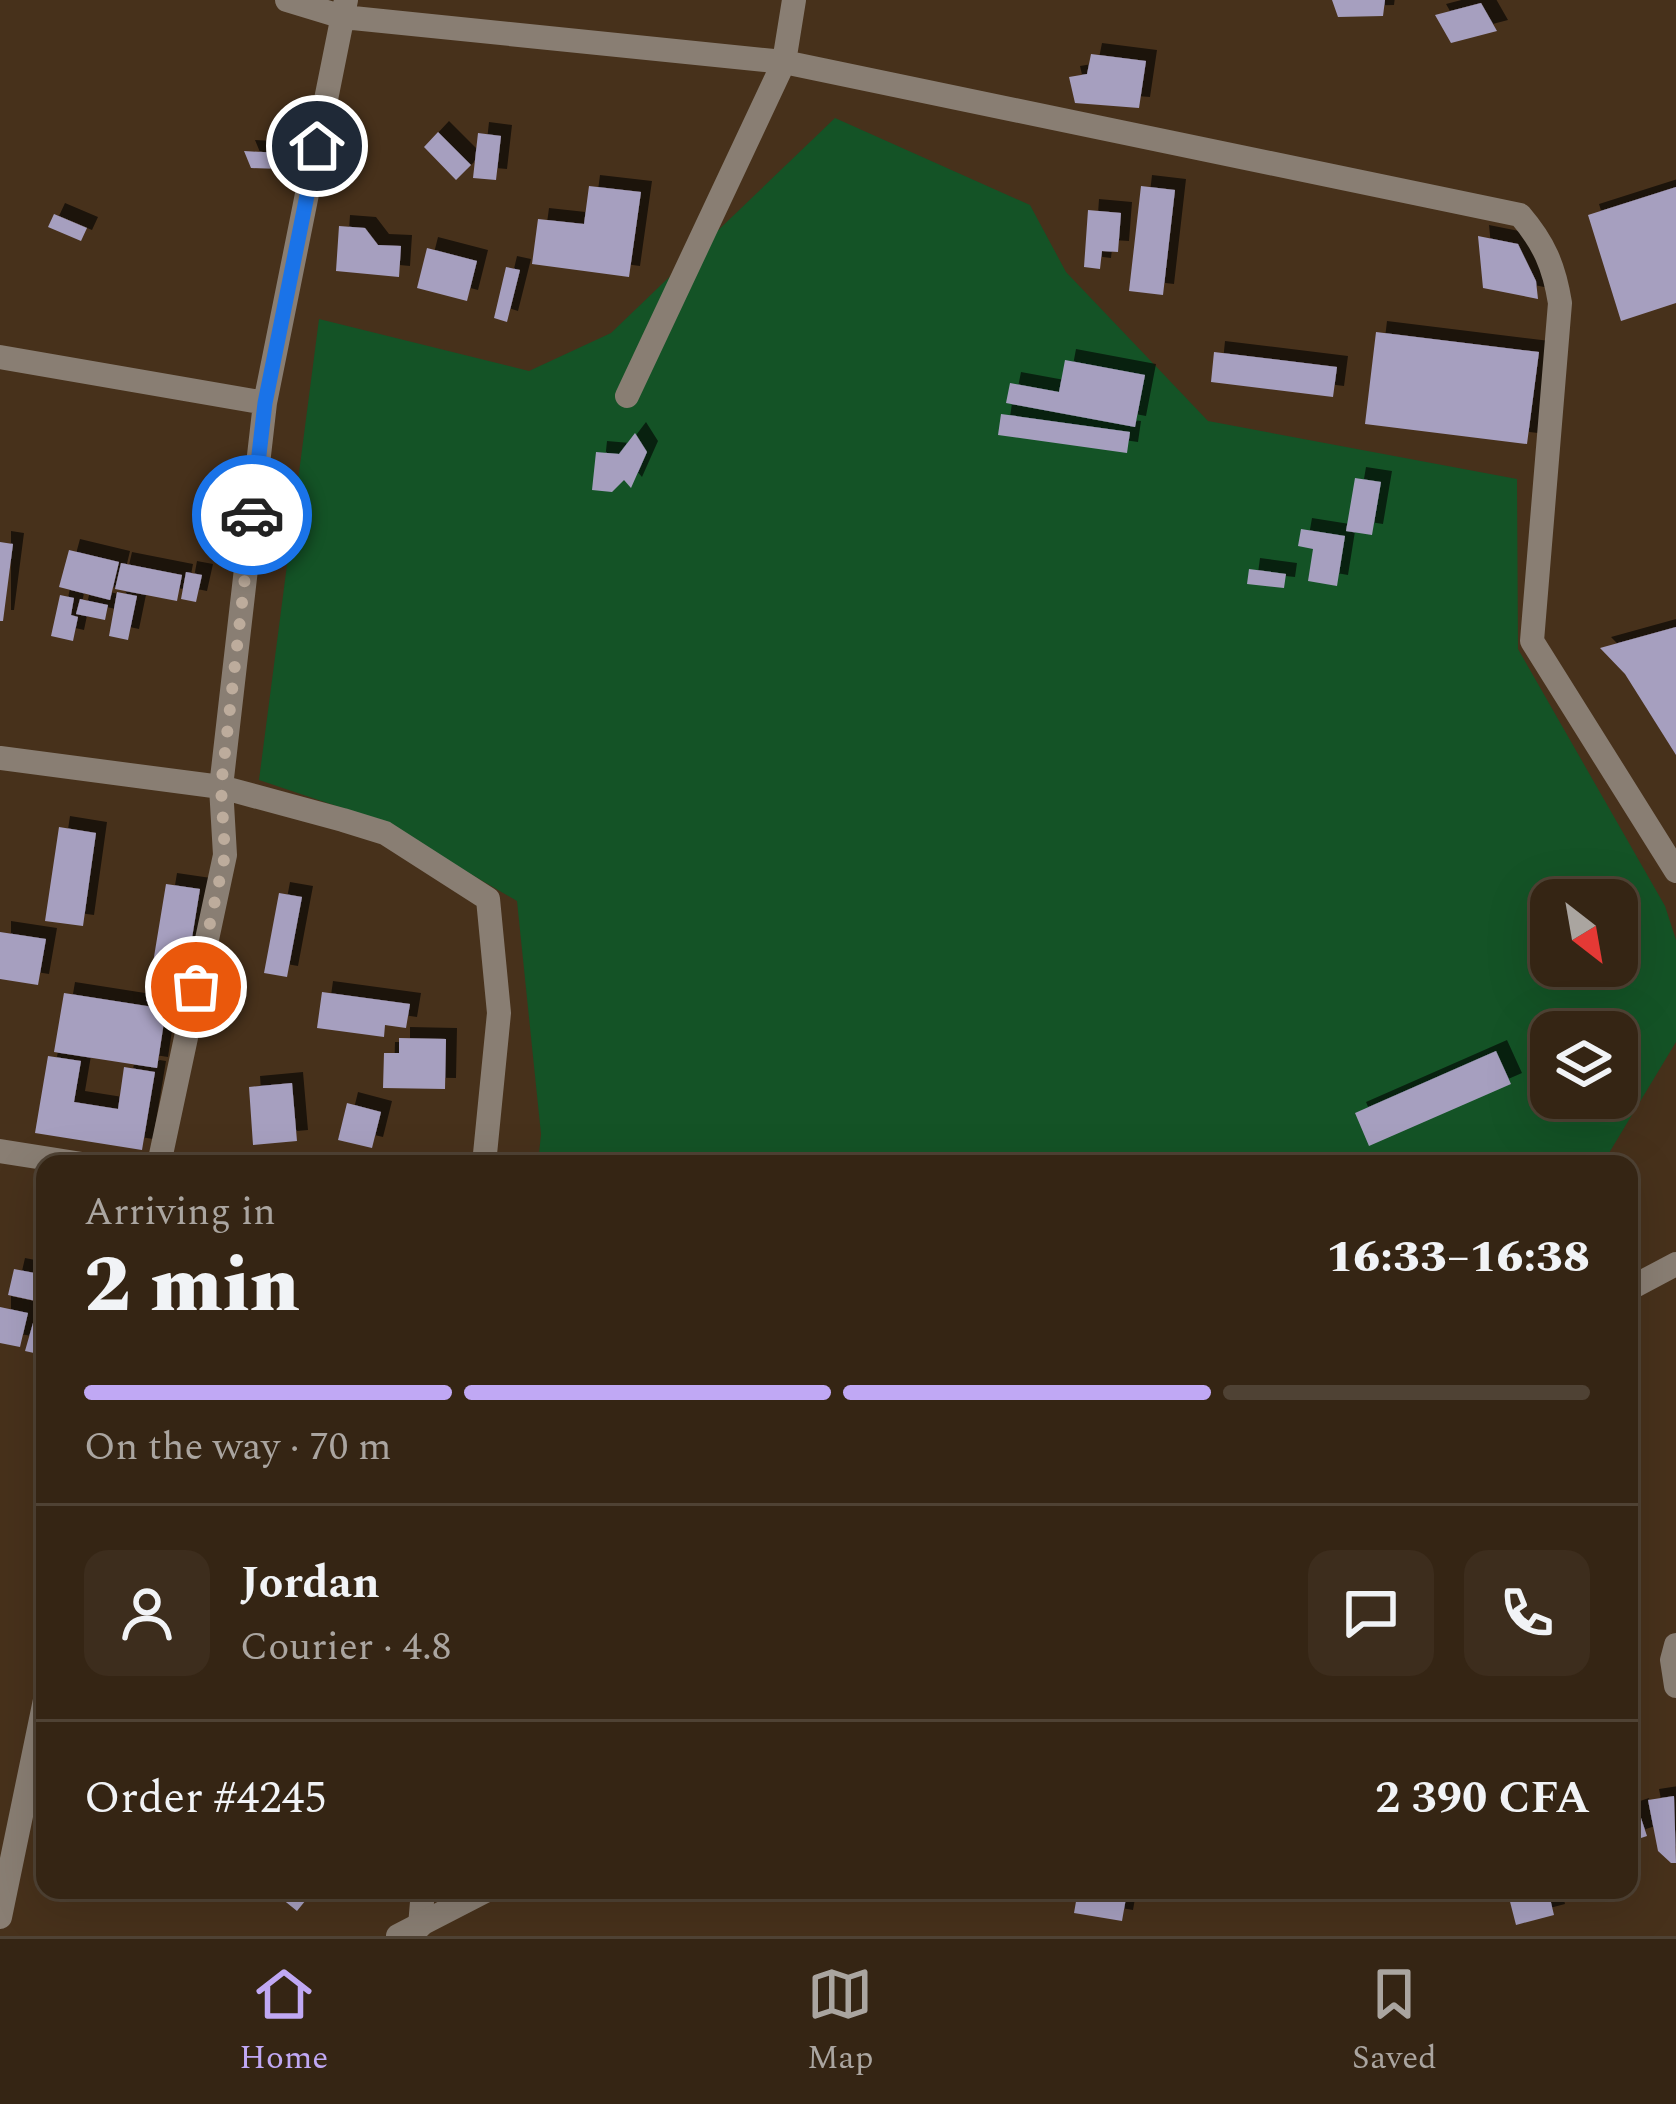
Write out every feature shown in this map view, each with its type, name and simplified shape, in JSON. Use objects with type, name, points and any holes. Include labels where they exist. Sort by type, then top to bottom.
[{"type":"street","points":[[287,0],[784,62],[1520,215],[1542,241],[1555,272],[1560,303],[1532,641],[1672,856]]},
{"type":"street","points":[[627,396],[784,62],[794,0]]},
{"type":"street","points":[[161,1155],[225,855],[221,787],[265,403],[345,8]]},
{"type":"street","points":[[0,357],[265,403]]},
{"type":"street","points":[[0,758],[221,787],[385,833],[488,899],[499,1013],[485,1155]]},
{"type":"street","points":[[0,1151],[36,1157]]},
{"type":"street","points":[[1638,1283],[1676,1264]]},
{"type":"street","points":[[1676,1645],[1672,1660],[1676,1686]]},
{"type":"street","points":[[0,1917],[36,1743]]},
{"type":"street","points":[[412,1932],[420,1899]]},
{"type":"street","points":[[412,1932],[471,1899]]},
{"type":"green space","points":[[835,118],[1030,205],[1066,272],[1208,421],[1517,479],[1518,649],[1665,906],[1676,940],[1676,1042],[1638,1105],[1638,1011],[1530,1011],[1530,1119],[1630,1119],[1610,1155],[539,1155],[541,1134],[517,901],[378,820],[259,780],[319,319],[529,371],[611,333]]},
{"type":"building","points":[[1332,0],[1385,0],[1383,16],[1338,17]]},
{"type":"building","points":[[1481,3],[1497,31],[1451,43],[1435,15]]},
{"type":"building","points":[[1091,54],[1146,61],[1139,108],[1075,103],[1069,77],[1087,74]]},
{"type":"building","points":[[438,132],[471,165],[456,180],[424,147]]},
{"type":"building","points":[[478,133],[501,136],[496,180],[473,178]]},
{"type":"building","points":[[244,151],[282,153],[282,169],[251,168]]},
{"type":"building","points":[[589,186],[641,192],[629,277],[532,264],[538,219],[584,224]]},
{"type":"building","points":[[1141,186],[1175,190],[1163,295],[1129,291]]},
{"type":"building","points":[[1676,187],[1676,303],[1621,321],[1588,215]]},
{"type":"building","points":[[1088,210],[1121,213],[1118,252],[1102,251],[1100,269],[1084,267]]},
{"type":"building","points":[[54,214],[87,228],[81,241],[48,227]]},
{"type":"building","points":[[339,226],[365,228],[378,245],[401,246],[399,277],[336,271]]},
{"type":"building","points":[[1478,236],[1518,244],[1536,281],[1538,299],[1483,288]]},
{"type":"building","points":[[427,248],[477,261],[467,301],[417,288]]},
{"type":"building","points":[[506,267],[520,270],[507,322],[494,318]]},
{"type":"building","points":[[1376,332],[1539,352],[1527,444],[1365,424]]},
{"type":"building","points":[[1214,352],[1337,367],[1333,397],[1211,382]]},
{"type":"building","points":[[1065,360],[1145,375],[1135,427],[1006,403],[1010,383],[1059,392]]},
{"type":"building","points":[[1001,414],[1130,432],[1127,453],[998,435]]},
{"type":"building","points":[[635,433],[647,452],[631,488],[624,480],[612,492],[592,490],[596,452],[619,454]]},
{"type":"building","points":[[1355,478],[1381,482],[1372,535],[1346,531]]},
{"type":"building","points":[[1301,529],[1345,536],[1337,586],[1308,581],[1313,549],[1298,546]]},
{"type":"building","points":[[0,542],[13,544],[3,621],[0,621]]},
{"type":"building","points":[[69,550],[119,562],[110,600],[59,587]]},
{"type":"building","points":[[121,563],[182,575],[177,601],[115,589]]},
{"type":"building","points":[[1249,569],[1286,574],[1284,588],[1247,584]]},
{"type":"building","points":[[186,572],[202,575],[196,602],[181,599]]},
{"type":"building","points":[[117,592],[137,596],[128,640],[109,636]]},
{"type":"building","points":[[60,595],[74,598],[71,615],[78,617],[73,641],[51,636]]},
{"type":"building","points":[[80,599],[108,605],[105,620],[76,614]]},
{"type":"building","points":[[1676,627],[1676,755],[1625,674],[1600,648]]},
{"type":"building","points":[[59,827],[96,833],[83,926],[45,921]]},
{"type":"building","points":[[166,884],[200,889],[185,981],[151,975]]},
{"type":"building","points":[[279,893],[302,897],[287,977],[264,973]]},
{"type":"building","points":[[0,932],[46,939],[38,985],[0,979]]},
{"type":"building","points":[[150,984],[186,992],[183,1009],[146,1001]]},
{"type":"building","points":[[322,992],[410,1004],[406,1028],[385,1025],[384,1037],[317,1028]]},
{"type":"building","points":[[64,993],[166,1009],[157,1068],[54,1052]]},
{"type":"building","points":[[399,1038],[446,1039],[445,1089],[383,1088],[384,1053],[399,1053]]},
{"type":"building","points":[[1496,1051],[1511,1084],[1369,1146],[1355,1113]]},
{"type":"building","points":[[48,1056],[81,1061],[74,1102],[118,1109],[124,1067],[155,1072],[142,1150],[35,1133]]},
{"type":"building","points":[[292,1083],[297,1141],[253,1145],[249,1087]]},
{"type":"building","points":[[347,1103],[381,1112],[372,1148],[338,1140]]},
{"type":"building","points":[[14,1269],[36,1273],[36,1301],[8,1295]]},
{"type":"building","points":[[0,1307],[28,1313],[20,1347],[0,1343]]},
{"type":"building","points":[[36,1312],[36,1353],[25,1351]]},
{"type":"building","points":[[1674,1796],[1676,1863],[1671,1863],[1658,1851],[1648,1800]]},
{"type":"building","points":[[1638,1809],[1647,1836],[1638,1839]]},
{"type":"building","points":[[282,1899],[307,1899],[297,1911]]},
{"type":"building","points":[[1076,1899],[1126,1899],[1122,1921],[1074,1913]]},
{"type":"building","points":[[1509,1899],[1550,1899],[1554,1915],[1516,1925]]},
{"type":"way so far","points":[[196,987],[225,855],[221,787],[252,515]]},
{"type":"route","points":[[252,515],[265,403],[317,146]]}]
